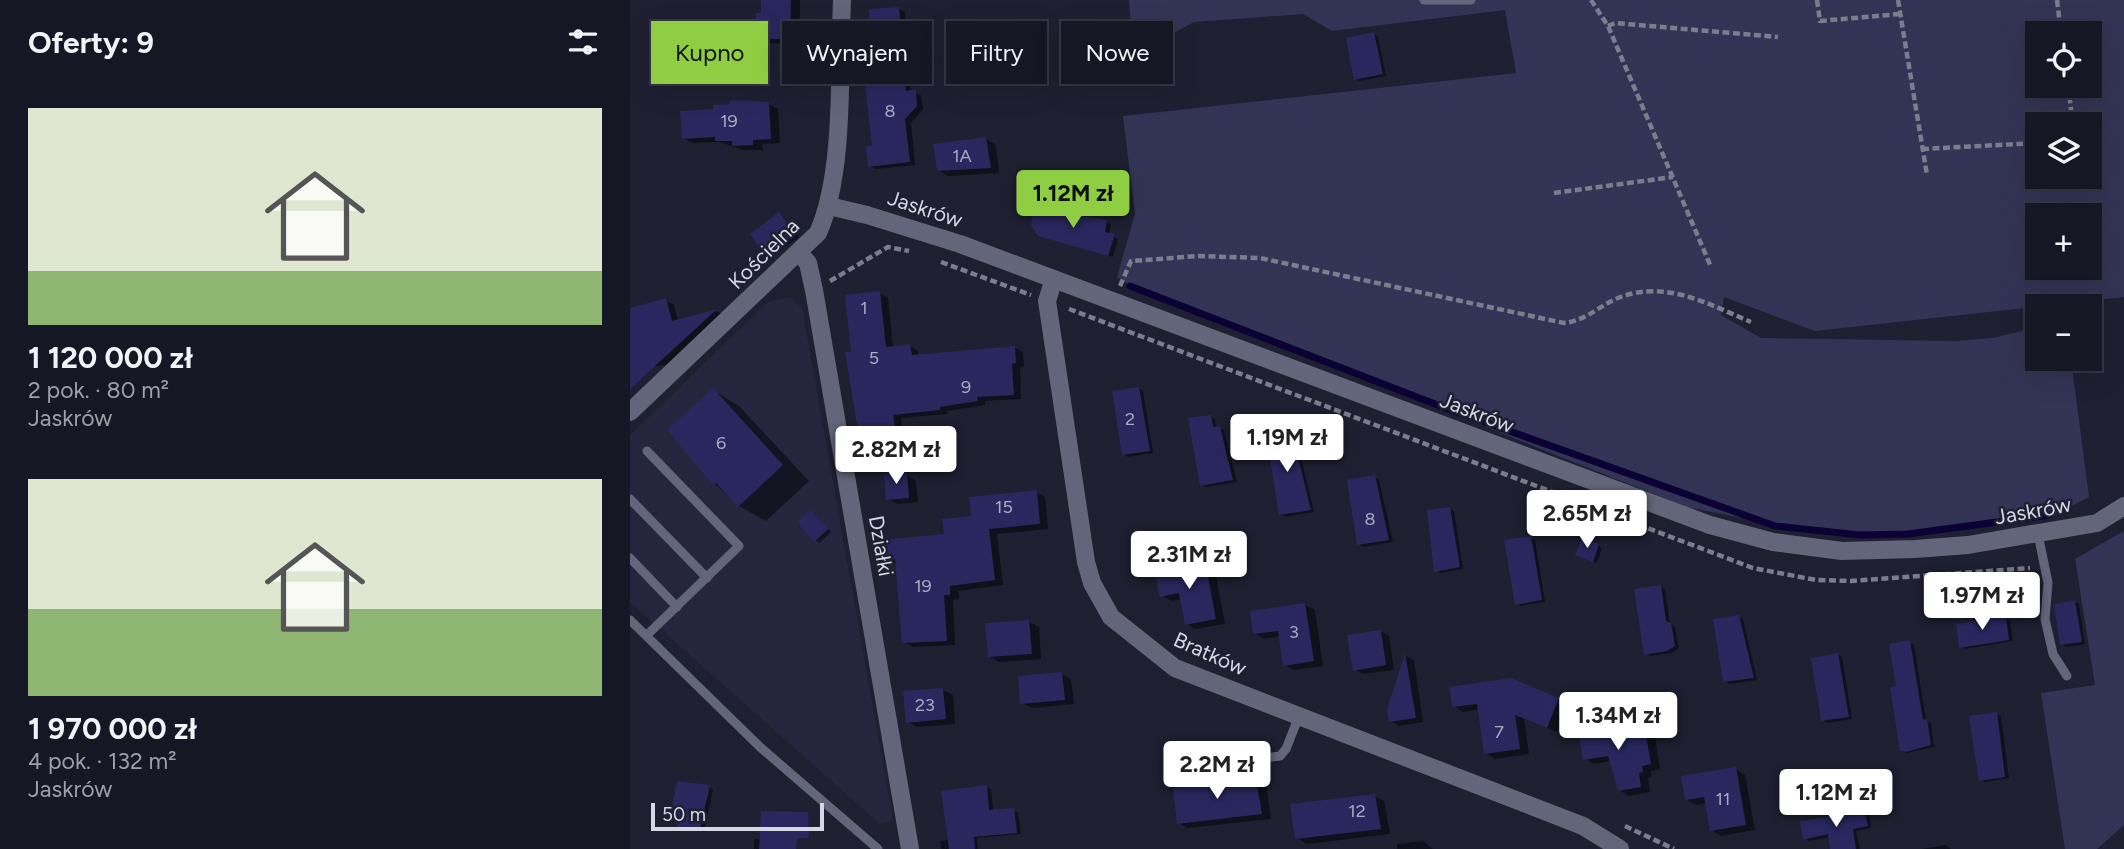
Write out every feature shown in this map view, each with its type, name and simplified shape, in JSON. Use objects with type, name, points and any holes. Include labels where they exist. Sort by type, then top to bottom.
[{"type":"street","name":"Kościelna","points":[[630,412],[800,254],[818,233],[829,206],[834,176],[842,0]]},
{"type":"street","name":"Jaskrów","points":[[829,206],[960,244],[1710,525],[1773,542],[1842,551],[1915,549],[2038,534],[2097,523],[2124,506]]},
{"type":"street","name":"Działki","points":[[800,254],[808,263],[814,290],[911,849]]},
{"type":"street","name":"Bratków","points":[[1054,279],[1047,301],[1086,562],[1100,600],[1126,631],[1175,668],[1583,826],[1620,849]]},
{"type":"lane","points":[[1424,0],[1471,0]]},
{"type":"lane","points":[[647,451],[739,546],[647,635]]},
{"type":"lane","points":[[630,499],[707,578]]},
{"type":"lane","points":[[2038,534],[2048,583],[2045,619],[2053,654],[2067,676]]},
{"type":"lane","points":[[630,558],[677,607]]},
{"type":"lane","points":[[630,620],[760,747],[878,849]]},
{"type":"lane","points":[[1212,765],[1280,756],[1286,749],[1299,716]]},
{"type":"path","points":[[1591,0],[1608,26],[1712,267]]},
{"type":"path","points":[[1818,0],[1820,21],[1899,14]]},
{"type":"path","points":[[1898,0],[1927,175]]},
{"type":"path","points":[[2057,0],[2060,21]]},
{"type":"path","points":[[1608,26],[1615,23],[1778,37]]},
{"type":"path","points":[[1922,149],[2025,144]]},
{"type":"path","points":[[1554,193],[1673,177]]},
{"type":"path","points":[[814,290],[888,247],[919,253]]},
{"type":"path","points":[[1114,301],[1131,261],[1199,256],[1260,258],[1564,323],[1576,322],[1618,298],[1644,292],[1678,292],[1751,322]]},
{"type":"path","points":[[932,258],[1753,568],[1816,580],[1852,581],[2044,566]]},
{"type":"shaded area","points":[[1129,0],[2124,0],[2124,297],[2102,299],[2102,294],[2025,294],[2025,308],[1815,331],[1724,297],[1721,315],[1761,338],[1957,341],[1993,338],[2025,330],[2025,371],[2073,371],[2089,497],[2058,513],[1893,538],[1835,536],[1686,507],[1130,285],[1117,277],[1135,214],[1123,116],[1516,73],[1505,10],[1332,31],[1303,14],[1194,22],[1173,33],[1173,21],[1131,21]]},
{"type":"shaded area","points":[[790,297],[802,308],[893,820],[881,825],[630,602],[630,435],[768,302]]},
{"type":"shaded area","points":[[2124,531],[2124,825],[2097,849],[2065,849],[2041,693],[2095,685],[2075,559]]},
{"type":"building","points":[[761,0],[791,0],[790,21],[782,21],[782,39],[768,39],[768,21],[756,21],[756,13],[761,13]]},
{"type":"building","points":[[899,7],[900,21],[870,21],[869,9]]},
{"type":"building","points":[[1374,32],[1383,74],[1354,80],[1346,38]]},
{"type":"building","points":[[865,84],[905,84],[906,91],[916,89],[917,106],[905,119],[910,162],[868,167],[866,146],[872,146]]},
{"type":"building","points":[[730,100],[769,102],[771,139],[753,140],[753,145],[732,146],[732,141],[715,141],[715,137],[682,139],[680,111],[713,109],[713,105],[730,104]]},
{"type":"building","points":[[986,137],[991,168],[937,171],[933,144]]},
{"type":"building","points":[[1034,207],[1107,220],[1105,232],[1115,234],[1108,256],[1038,236],[1031,225]]},
{"type":"building","points":[[779,212],[795,234],[766,256],[750,234]]},
{"type":"building","points":[[880,291],[886,347],[910,344],[912,355],[1015,346],[1016,363],[1012,364],[1014,395],[977,397],[978,401],[940,407],[940,410],[893,415],[895,426],[858,430],[845,352],[851,352],[845,295]]},
{"type":"building","points":[[666,298],[672,321],[717,309],[630,389],[630,308]]},
{"type":"building","points":[[1139,387],[1150,451],[1122,455],[1112,391]]},
{"type":"building","points":[[713,388],[783,465],[738,507],[716,483],[713,485],[667,430]]},
{"type":"building","points":[[1211,415],[1213,427],[1220,426],[1233,480],[1200,486],[1188,418]]},
{"type":"building","points":[[1291,429],[1311,510],[1279,515],[1266,434]]},
{"type":"building","points":[[907,473],[909,498],[886,500],[884,475]]},
{"type":"building","points":[[1375,475],[1389,540],[1357,545],[1347,480]]},
{"type":"building","points":[[1037,490],[1040,524],[989,529],[995,580],[950,586],[950,595],[944,595],[947,641],[902,643],[895,559],[884,560],[882,540],[944,534],[942,519],[971,516],[969,497]]},
{"type":"building","points":[[1450,507],[1460,567],[1434,572],[1427,510]]},
{"type":"building","points":[[811,510],[828,529],[814,542],[797,522]]},
{"type":"building","points":[[1531,536],[1542,600],[1515,605],[1504,540]]},
{"type":"building","points":[[1582,537],[1599,544],[1593,562],[1575,555]]},
{"type":"building","points":[[1205,562],[1216,619],[1185,625],[1179,593],[1160,597],[1155,572]]},
{"type":"building","points":[[1661,585],[1666,621],[1671,623],[1675,646],[1667,651],[1644,655],[1634,589]]},
{"type":"building","points":[[2075,600],[2082,642],[2060,645],[2054,604]]},
{"type":"building","points":[[1305,603],[1314,661],[1283,666],[1278,631],[1253,634],[1250,611]]},
{"type":"building","points":[[1739,615],[1754,678],[1723,682],[1713,619]]},
{"type":"building","points":[[2006,616],[2009,640],[1959,648],[1956,624]]},
{"type":"building","points":[[1029,620],[1032,654],[988,657],[985,623]]},
{"type":"building","points":[[1381,630],[1386,665],[1353,671],[1347,635]]},
{"type":"building","points":[[1910,640],[1923,720],[1927,719],[1931,745],[1906,752],[1900,751],[1890,687],[1896,686],[1889,644]]},
{"type":"building","points":[[1405,653],[1416,718],[1389,722],[1387,710]]},
{"type":"building","points":[[1838,653],[1849,717],[1821,721],[1811,658]]},
{"type":"building","points":[[1062,672],[1065,700],[1020,704],[1018,676]]},
{"type":"building","points":[[1511,678],[1559,698],[1547,728],[1515,715],[1520,749],[1484,754],[1477,704],[1452,707],[1449,687]]},
{"type":"building","points":[[943,688],[946,719],[906,723],[903,691]]},
{"type":"building","points":[[1997,712],[2005,777],[1979,781],[1969,716]]},
{"type":"building","points":[[1610,724],[1612,732],[1645,729],[1651,764],[1642,766],[1643,772],[1639,773],[1641,787],[1618,791],[1608,756],[1583,760],[1578,730]]},
{"type":"building","points":[[1736,767],[1746,825],[1710,831],[1704,797],[1685,800],[1681,776]]},
{"type":"building","points":[[1256,778],[1262,814],[1177,824],[1173,788]]},
{"type":"building","points":[[677,781],[710,785],[700,830],[677,827],[679,815],[670,814]]},
{"type":"building","points":[[987,785],[989,810],[1014,808],[1017,833],[974,837],[975,849],[949,849],[941,791]]},
{"type":"building","points":[[1375,794],[1381,829],[1295,839],[1290,804]]},
{"type":"building","points":[[761,811],[808,812],[809,838],[797,838],[796,849],[759,849]]},
{"type":"building","points":[[1865,811],[1868,826],[1853,829],[1856,849],[1830,849],[1828,834],[1803,840],[1800,821]]},
{"type":"waterway","points":[[1130,286],[1448,409],[1775,526],[1860,535],[1908,534],[2050,515]]}]
